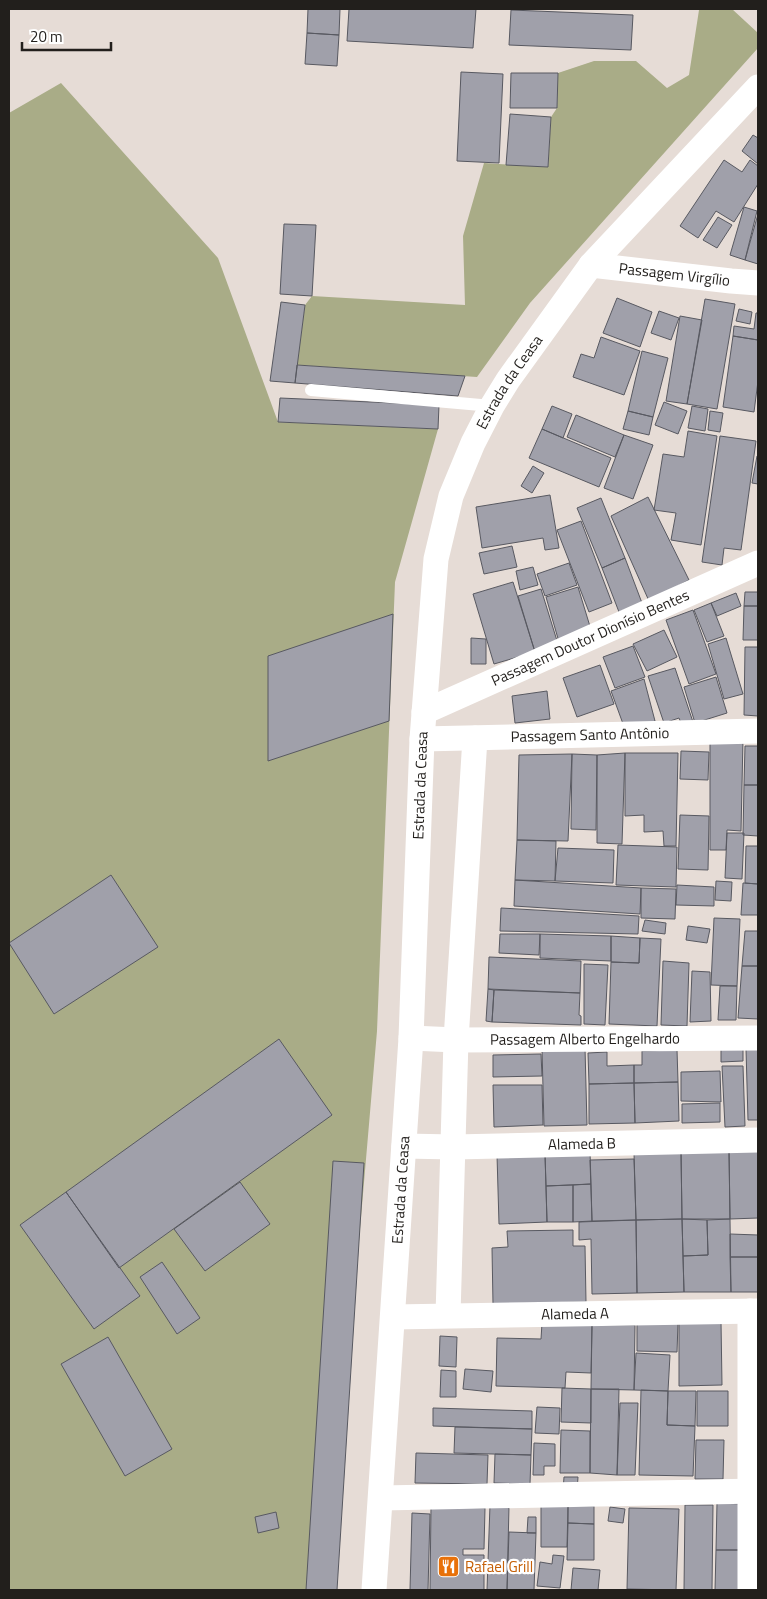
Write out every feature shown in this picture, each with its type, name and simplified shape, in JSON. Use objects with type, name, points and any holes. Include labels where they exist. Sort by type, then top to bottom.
[{"type":"street","name":"Estrada da Ceasa","points":[[374,1590],[411,1038],[422,739],[436,559],[451,496],[473,443],[492,406],[508,380],[591,265],[758,86]]},
{"type":"street","name":"Passagem Virgílio","points":[[591,265],[758,283]]},
{"type":"street","name":"Passagem Doutor Dionísio Bentes","points":[[424,712],[758,563]]},
{"type":"street","name":"Passagem Santo Antônio","points":[[422,739],[758,731]]},
{"type":"street","points":[[448,1315],[456,1040],[475,738]]},
{"type":"street","name":"Passagem Alberto Engelhardo","points":[[411,1038],[456,1040],[758,1038]]},
{"type":"street","name":"Alameda B","points":[[404,1146],[454,1147],[758,1140]]},
{"type":"street","points":[[750,1590],[754,1491],[754,1311]]},
{"type":"street","name":"Alameda A","points":[[393,1317],[754,1311]]},
{"type":"street","points":[[381,1498],[754,1491]]},
{"type":"lane","points":[[311,390],[492,406]]},
{"type":"green space","points":[[732,9],[758,33],[758,48],[530,303],[477,377],[297,365],[305,305],[312,296],[465,305],[463,236],[484,163],[548,167],[551,117],[557,108],[558,73],[594,61],[636,61],[667,88],[689,75],[699,10]]},
{"type":"green space","points":[[61,83],[218,258],[278,422],[438,429],[395,582],[377,1031],[329,1590],[9,1590],[9,113]]},
{"type":"building","points":[[308,9],[340,9],[339,35],[307,33]]},
{"type":"building","points":[[349,9],[476,9],[473,48],[347,41]]},
{"type":"building","points":[[511,10],[633,15],[631,50],[509,45]]},
{"type":"building","points":[[307,33],[339,35],[337,66],[305,64]]},
{"type":"building","points":[[461,72],[503,74],[499,163],[457,161]]},
{"type":"building","points":[[511,73],[558,73],[557,108],[510,108]]},
{"type":"building","points":[[510,114],[551,117],[548,167],[506,165]]},
{"type":"building","points":[[753,135],[758,138],[758,164],[742,151]]},
{"type":"building","points":[[724,160],[742,172],[750,160],[758,166],[758,184],[734,222],[716,211],[698,238],[680,226]]},
{"type":"building","points":[[744,207],[757,211],[745,260],[730,255]]},
{"type":"building","points":[[758,214],[758,264],[745,260]]},
{"type":"building","points":[[718,217],[732,225],[717,248],[703,240]]},
{"type":"building","points":[[284,224],[316,225],[312,296],[280,294]]},
{"type":"building","points":[[617,298],[652,312],[640,347],[603,333]]},
{"type":"building","points":[[705,299],[735,304],[717,409],[687,404]]},
{"type":"building","points":[[281,302],[305,305],[295,383],[270,381]]},
{"type":"building","points":[[739,309],[752,312],[750,324],[736,321]]},
{"type":"building","points":[[659,311],[679,318],[671,340],[651,333]]},
{"type":"building","points":[[756,313],[758,313],[758,340],[733,336],[734,326],[754,329]]},
{"type":"building","points":[[680,316],[702,320],[687,404],[666,401]]},
{"type":"building","points":[[733,336],[758,340],[758,381],[754,412],[723,407]]},
{"type":"building","points":[[601,337],[640,351],[624,395],[573,377],[581,354],[594,358]]},
{"type":"building","points":[[642,351],[668,358],[653,417],[628,411]]},
{"type":"building","points":[[297,365],[465,376],[458,396],[295,383]]},
{"type":"building","points":[[280,398],[439,405],[438,429],[278,422]]},
{"type":"building","points":[[664,402],[687,411],[678,434],[655,425]]},
{"type":"building","points":[[552,406],[572,414],[563,438],[542,429]]},
{"type":"building","points":[[692,406],[708,409],[705,431],[688,428]]},
{"type":"building","points":[[628,411],[653,417],[649,435],[623,429]]},
{"type":"building","points":[[710,411],[723,413],[720,432],[708,430]]},
{"type":"building","points":[[576,415],[624,435],[615,457],[567,437]]},
{"type":"building","points":[[542,429],[611,458],[599,487],[529,458]]},
{"type":"building","points":[[688,431],[717,436],[701,545],[671,540],[676,513],[654,510],[663,454],[684,457]]},
{"type":"building","points":[[624,435],[653,445],[633,499],[604,488]]},
{"type":"building","points":[[720,436],[756,441],[741,550],[724,548],[722,565],[702,562]]},
{"type":"building","points":[[758,457],[758,484],[752,483]]},
{"type":"building","points":[[533,466],[544,473],[532,493],[521,486]]},
{"type":"building","points":[[550,495],[559,548],[545,550],[543,538],[482,548],[476,507]]},
{"type":"building","points":[[648,497],[689,580],[649,601],[611,516]]},
{"type":"building","points":[[601,498],[625,558],[602,568],[577,508]]},
{"type":"building","points":[[581,521],[612,603],[589,612],[557,530]]},
{"type":"building","points":[[512,546],[517,567],[484,574],[479,553]]},
{"type":"building","points":[[625,558],[642,603],[619,612],[602,568]]},
{"type":"building","points":[[569,563],[577,585],[545,596],[537,574]]},
{"type":"building","points":[[533,567],[538,585],[520,590],[516,571]]},
{"type":"building","points":[[513,582],[535,652],[494,664],[473,594]]},
{"type":"building","points":[[578,587],[592,633],[559,642],[546,597]]},
{"type":"building","points":[[541,589],[558,644],[535,652],[518,596]]},
{"type":"building","points":[[745,592],[758,592],[758,606],[744,606]]},
{"type":"building","points":[[736,593],[741,606],[717,616],[711,603]]},
{"type":"building","points":[[711,603],[724,636],[707,642],[694,610]]},
{"type":"building","points":[[744,606],[758,606],[758,640],[743,640]]},
{"type":"building","points":[[693,610],[716,674],[689,684],[666,620]]},
{"type":"building","points":[[393,614],[389,721],[268,761],[268,656]]},
{"type":"building","points":[[664,630],[677,657],[647,671],[633,644]]},
{"type":"building","points":[[471,638],[486,639],[486,664],[471,664]]},
{"type":"building","points":[[726,638],[743,694],[724,699],[708,644]]},
{"type":"building","points":[[633,646],[645,677],[615,688],[603,657]]},
{"type":"building","points":[[745,647],[758,647],[758,716],[744,715]]},
{"type":"building","points":[[600,665],[614,704],[577,717],[563,678]]},
{"type":"building","points":[[675,668],[694,725],[683,728],[679,718],[664,723],[648,676]]},
{"type":"building","points":[[716,677],[727,713],[695,723],[684,687]]},
{"type":"building","points":[[644,679],[655,721],[626,732],[611,691]]},
{"type":"building","points":[[547,691],[550,719],[515,723],[512,696]]},
{"type":"building","points":[[710,738],[743,739],[741,831],[727,830],[726,850],[710,850]]},
{"type":"building","points":[[745,746],[758,746],[758,785],[744,785]]},
{"type":"building","points":[[681,751],[709,752],[708,780],[680,779]]},
{"type":"building","points":[[625,753],[678,753],[676,846],[664,846],[663,831],[644,832],[644,815],[625,816]]},
{"type":"building","points":[[625,753],[622,844],[597,843],[597,755]]},
{"type":"building","points":[[572,754],[597,755],[596,830],[571,829]]},
{"type":"building","points":[[572,754],[568,841],[517,840],[519,755]]},
{"type":"building","points":[[744,785],[758,785],[758,836],[743,835]]},
{"type":"building","points":[[680,815],[709,816],[708,870],[678,869]]},
{"type":"building","points":[[727,833],[744,833],[742,879],[725,878]]},
{"type":"building","points":[[517,840],[556,841],[555,881],[515,880]]},
{"type":"building","points":[[618,845],[677,847],[676,887],[616,885]]},
{"type":"building","points":[[746,846],[758,846],[758,884],[745,883]]},
{"type":"building","points":[[558,848],[614,850],[613,883],[555,881]]},
{"type":"building","points":[[111,875],[158,947],[54,1014],[9,943]]},
{"type":"building","points":[[515,880],[641,888],[640,914],[514,906]]},
{"type":"building","points":[[716,881],[732,882],[731,901],[715,900]]},
{"type":"building","points":[[743,883],[758,884],[758,915],[741,915]]},
{"type":"building","points":[[677,885],[714,887],[714,906],[676,905]]},
{"type":"building","points":[[641,888],[676,889],[675,919],[641,918]]},
{"type":"building","points":[[501,908],[639,916],[638,934],[500,931]]},
{"type":"building","points":[[714,918],[740,919],[737,986],[711,985]]},
{"type":"building","points":[[645,920],[666,923],[665,934],[642,931]]},
{"type":"building","points":[[688,926],[710,929],[707,943],[686,940]]},
{"type":"building","points":[[745,931],[758,931],[758,966],[742,966]]},
{"type":"building","points":[[500,934],[540,934],[539,955],[499,953]]},
{"type":"building","points":[[540,934],[611,936],[611,961],[540,958]]},
{"type":"building","points":[[611,936],[640,938],[639,963],[611,962]]},
{"type":"building","points":[[640,938],[661,939],[657,1026],[609,1024],[611,962],[639,963]]},
{"type":"building","points":[[489,957],[581,961],[580,993],[488,989]]},
{"type":"building","points":[[663,961],[689,963],[687,1026],[661,1025]]},
{"type":"building","points":[[584,964],[608,965],[605,1025],[584,1024]]},
{"type":"building","points":[[742,966],[758,966],[758,1019],[738,1018]]},
{"type":"building","points":[[692,971],[710,972],[711,1021],[690,1022]]},
{"type":"building","points":[[720,986],[737,986],[736,1020],[718,1020]]},
{"type":"building","points":[[488,989],[494,990],[492,1022],[486,1021]]},
{"type":"building","points":[[494,990],[580,993],[579,1015],[581,1016],[581,1025],[492,1022]]},
{"type":"building","points":[[279,1039],[332,1115],[119,1268],[66,1192]]},
{"type":"building","points":[[585,1048],[587,1125],[544,1126],[542,1049]]},
{"type":"building","points":[[743,1048],[743,1061],[721,1062],[721,1049]]},
{"type":"building","points":[[758,1048],[758,1120],[748,1120],[746,1049]]},
{"type":"building","points":[[677,1050],[678,1082],[634,1083],[634,1065],[642,1065],[642,1051]]},
{"type":"building","points":[[607,1052],[607,1066],[634,1065],[634,1083],[589,1084],[588,1053]]},
{"type":"building","points":[[541,1054],[542,1076],[493,1077],[493,1055]]},
{"type":"building","points":[[722,1066],[743,1066],[745,1126],[725,1127]]},
{"type":"building","points":[[720,1071],[721,1102],[681,1101],[681,1072]]},
{"type":"building","points":[[678,1082],[679,1121],[635,1123],[634,1083]]},
{"type":"building","points":[[634,1083],[635,1123],[589,1124],[589,1084]]},
{"type":"building","points":[[493,1085],[542,1085],[543,1125],[494,1127]]},
{"type":"building","points":[[720,1103],[720,1122],[682,1123],[682,1104]]},
{"type":"building","points":[[758,1149],[758,1218],[730,1219],[729,1151]]},
{"type":"building","points":[[729,1151],[730,1219],[682,1219],[681,1152]]},
{"type":"building","points":[[590,1152],[591,1184],[546,1186],[545,1154]]},
{"type":"building","points":[[681,1152],[682,1219],[636,1220],[634,1153]]},
{"type":"building","points":[[545,1154],[547,1222],[499,1224],[497,1155]]},
{"type":"building","points":[[634,1159],[636,1220],[592,1221],[590,1160]]},
{"type":"building","points":[[333,1161],[364,1163],[337,1590],[306,1590]]},
{"type":"building","points":[[240,1182],[270,1224],[205,1271],[174,1229]]},
{"type":"building","points":[[591,1184],[592,1221],[573,1222],[573,1185]]},
{"type":"building","points":[[573,1185],[573,1222],[547,1222],[546,1186]]},
{"type":"building","points":[[66,1192],[140,1296],[94,1329],[20,1225]]},
{"type":"building","points":[[682,1219],[707,1220],[708,1255],[683,1256]]},
{"type":"building","points":[[682,1219],[684,1292],[637,1293],[636,1220]]},
{"type":"building","points":[[730,1219],[731,1292],[684,1292],[683,1256],[708,1255],[707,1220]]},
{"type":"building","points":[[636,1220],[637,1293],[592,1294],[591,1239],[579,1240],[579,1222]]},
{"type":"building","points":[[573,1230],[573,1246],[585,1246],[586,1302],[493,1304],[492,1248],[508,1247],[507,1231]]},
{"type":"building","points":[[730,1234],[758,1235],[758,1257],[730,1257]]},
{"type":"building","points":[[730,1257],[758,1257],[758,1292],[731,1292]]},
{"type":"building","points":[[162,1262],[200,1318],[177,1334],[140,1277]]},
{"type":"building","points":[[679,1322],[721,1322],[722,1385],[679,1386]]},
{"type":"building","points":[[542,1323],[592,1325],[591,1373],[566,1372],[565,1388],[496,1386],[497,1338],[541,1339]]},
{"type":"building","points":[[637,1323],[678,1323],[677,1352],[637,1351]]},
{"type":"building","points":[[592,1325],[635,1325],[634,1390],[591,1389]]},
{"type":"building","points":[[440,1336],[457,1337],[456,1367],[439,1366]]},
{"type":"building","points":[[108,1337],[172,1449],[125,1476],[61,1364]]},
{"type":"building","points":[[636,1353],[670,1355],[668,1391],[634,1390]]},
{"type":"building","points":[[465,1369],[493,1371],[491,1392],[463,1389]]},
{"type":"building","points":[[441,1370],[456,1371],[456,1397],[440,1397]]},
{"type":"building","points":[[562,1388],[591,1389],[591,1423],[561,1422]]},
{"type":"building","points":[[591,1389],[619,1389],[617,1475],[590,1473]]},
{"type":"building","points":[[641,1390],[668,1391],[667,1425],[695,1426],[693,1476],[639,1475]]},
{"type":"building","points":[[668,1391],[696,1391],[695,1426],[667,1425]]},
{"type":"building","points":[[697,1391],[728,1391],[728,1426],[697,1426]]},
{"type":"building","points":[[620,1403],[638,1403],[635,1475],[617,1475]]},
{"type":"building","points":[[537,1407],[560,1408],[559,1434],[535,1433]]},
{"type":"building","points":[[433,1408],[532,1411],[532,1429],[433,1426]]},
{"type":"building","points":[[455,1427],[532,1429],[531,1455],[454,1453]]},
{"type":"building","points":[[561,1430],[590,1431],[590,1473],[560,1473]]},
{"type":"building","points":[[696,1440],[724,1440],[723,1479],[695,1479]]},
{"type":"building","points":[[534,1443],[555,1444],[555,1466],[544,1466],[544,1475],[533,1475]]},
{"type":"building","points":[[416,1453],[488,1455],[487,1484],[415,1483]]},
{"type":"building","points":[[495,1454],[531,1455],[530,1484],[494,1483]]},
{"type":"building","points":[[564,1477],[578,1477],[577,1492],[563,1491]]},
{"type":"building","points":[[717,1503],[744,1504],[743,1550],[716,1550]]},
{"type":"building","points":[[490,1505],[509,1506],[507,1590],[487,1590]]},
{"type":"building","points":[[685,1505],[713,1505],[712,1590],[684,1590]]},
{"type":"building","points":[[541,1506],[568,1506],[567,1547],[541,1547]]},
{"type":"building","points":[[568,1506],[594,1506],[594,1524],[568,1523]]},
{"type":"building","points":[[431,1507],[485,1508],[484,1549],[463,1549],[463,1555],[484,1555],[484,1590],[430,1590]]},
{"type":"building","points":[[610,1507],[625,1509],[623,1523],[608,1521]]},
{"type":"building","points":[[629,1508],[679,1509],[676,1590],[627,1589]]},
{"type":"building","points":[[276,1512],[279,1528],[258,1533],[255,1517]]},
{"type":"building","points":[[412,1513],[430,1514],[428,1590],[410,1590]]},
{"type":"building","points":[[528,1517],[536,1517],[536,1533],[527,1533]]},
{"type":"building","points":[[568,1523],[594,1524],[594,1560],[567,1560]]},
{"type":"building","points":[[509,1532],[536,1533],[534,1590],[507,1590]]},
{"type":"building","points":[[716,1550],[743,1550],[742,1590],[715,1590]]},
{"type":"building","points":[[553,1555],[564,1556],[560,1588],[537,1586],[540,1562],[552,1564]]},
{"type":"building","points":[[573,1568],[600,1570],[598,1590],[571,1590]]},
{"type":"place","name":"Rafael Grill","points":[[449,1567]]}]
